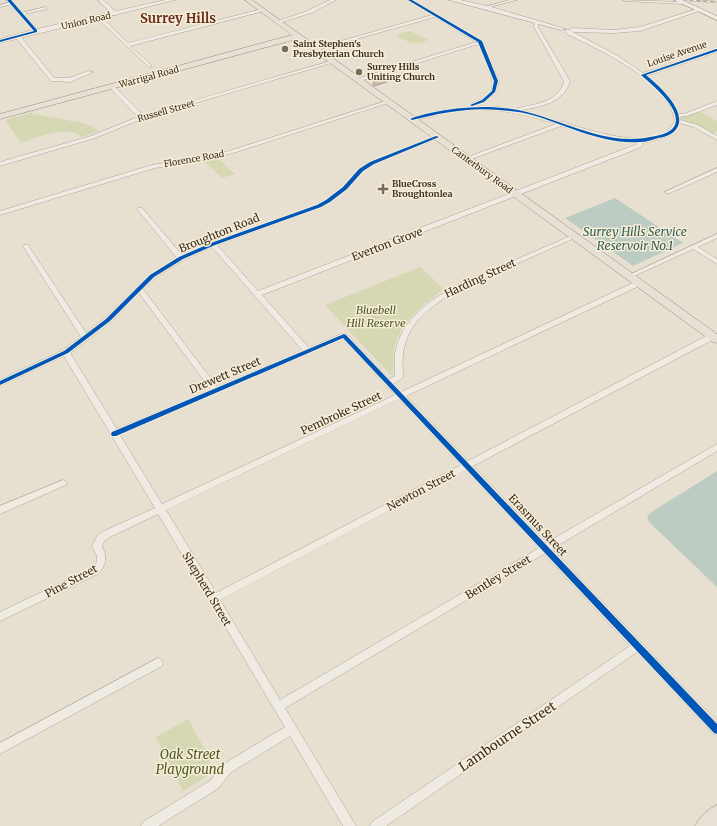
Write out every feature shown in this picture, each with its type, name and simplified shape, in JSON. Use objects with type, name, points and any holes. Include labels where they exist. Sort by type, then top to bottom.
[{"type":"main road","name":"Canterbury Road","points":[[248,0],[715,338]]},
{"type":"main road","points":[[680,1],[717,18]]},
{"type":"main road","name":"Warrigal Road","points":[[0,117],[298,36]]},
{"type":"main road","points":[[704,826],[717,814]]},
{"type":"street","points":[[100,0],[115,14]]},
{"type":"street","name":"Union Road","points":[[0,41],[172,0]]},
{"type":"street","points":[[277,22],[304,14],[334,0]]},
{"type":"street","points":[[410,0],[477,39],[481,44],[496,81],[494,91],[483,101],[464,108],[412,119]]},
{"type":"street","points":[[452,0],[486,7],[567,30],[609,32],[626,31],[653,25],[699,10]]},
{"type":"street","points":[[486,7],[515,0]]},
{"type":"street","points":[[625,0],[680,1]]},
{"type":"street","points":[[0,6],[10,2],[36,32]]},
{"type":"street","points":[[20,14],[44,8]]},
{"type":"street","points":[[127,45],[262,10]]},
{"type":"street","points":[[315,49],[436,15]]},
{"type":"street","points":[[100,18],[149,66]]},
{"type":"street","points":[[513,110],[532,107],[548,102],[564,90],[567,81],[536,27],[537,22]]},
{"type":"street","points":[[567,30],[569,34],[617,58],[643,76],[669,101],[678,119],[696,126],[717,138]]},
{"type":"street","points":[[18,37],[53,80],[70,80],[90,72]]},
{"type":"street","points":[[358,80],[475,44],[481,44]]},
{"type":"street","name":"Louise Avenue","points":[[643,76],[717,50]]},
{"type":"street","name":"Russell Street","points":[[0,164],[93,137],[142,117],[333,62]]},
{"type":"street","points":[[112,87],[142,117]]},
{"type":"street","points":[[483,101],[487,108]]},
{"type":"street","name":"Florence Road","points":[[0,213],[154,166],[200,159],[231,152],[388,102]]},
{"type":"street","points":[[464,108],[513,110],[563,123],[601,136],[620,140],[639,141],[667,135],[675,129],[678,119],[717,103]]},
{"type":"street","points":[[532,107],[532,114]]},
{"type":"street","points":[[467,158],[563,123]]},
{"type":"street","name":"Broughton Road","points":[[0,383],[66,352],[108,320],[152,276],[181,258],[213,244],[319,206],[345,188],[361,170],[372,163],[437,137]]},
{"type":"street","name":"Everton Grove","points":[[258,294],[637,147],[640,145],[639,141]]},
{"type":"street","points":[[668,192],[717,170]]},
{"type":"street","points":[[140,208],[181,258]]},
{"type":"street","name":"Harding Street","points":[[389,383],[399,377],[397,363],[400,345],[406,330],[418,315],[432,303],[464,284],[575,236]]},
{"type":"street","points":[[630,276],[717,236]]},
{"type":"street","points":[[213,244],[307,351]]},
{"type":"street","points":[[26,246],[86,338]]},
{"type":"street","points":[[694,247],[717,262]]},
{"type":"street","name":"Pembroke Street","points":[[160,510],[639,283]]},
{"type":"street","points":[[139,288],[215,390]]},
{"type":"street","name":"Erasmus Street","points":[[344,336],[468,465],[717,730]]},
{"type":"street","name":"Drewett Street","points":[[114,434],[344,336]]},
{"type":"street","name":"Newton Street","points":[[213,599],[468,465],[715,338]]},
{"type":"street","name":"Shepherd Street","points":[[66,352],[350,826]]},
{"type":"street","name":"Bentley Street","points":[[278,707],[717,447]]},
{"type":"street","points":[[0,510],[63,483]]},
{"type":"street","name":"Pine Street","points":[[0,617],[95,571],[101,565],[103,558],[97,546],[100,539],[107,534],[160,510]]},
{"type":"street","name":"Lambourne Street","points":[[376,826],[638,646]]},
{"type":"street","points":[[0,748],[158,664]]},
{"type":"street","points":[[147,826],[215,784],[226,769],[292,730]]},
{"type":"green space","points":[[410,31],[428,40],[415,43],[404,40],[396,35]]},
{"type":"green space","points":[[698,111],[717,121],[717,132],[712,134],[679,121],[679,117]]},
{"type":"green space","points":[[30,113],[87,124],[99,131],[81,137],[76,133],[69,132],[52,133],[21,143],[5,120]]},
{"type":"green space","points":[[218,158],[235,174],[222,178],[204,161]]},
{"type":"green space","name":"Bluebell Hill Reserve","points":[[420,267],[444,289],[410,318],[398,336],[393,358],[393,374],[391,375],[325,305]]},
{"type":"green space","name":"Oak Street Playground","points":[[188,719],[209,757],[209,775],[183,791],[156,737]]},
{"type":"water","name":"Surrey Hills Service Reservoir No.1","points":[[615,198],[683,243],[633,266],[565,218]]},
{"type":"water","points":[[717,471],[717,587],[649,522],[647,517],[650,513]]},
{"type":"building","points":[[379,77],[387,82],[374,86],[375,78]]},
{"type":"railway","points":[[686,0],[717,2]]},
{"type":"cycle path","points":[[0,41],[36,31],[9,0]]},
{"type":"cycle path","points":[[410,0],[480,41],[496,81],[494,91],[483,101],[472,105]]},
{"type":"cycle path","points":[[412,119],[449,110],[486,108],[512,110],[530,114],[604,137],[641,141],[659,137],[669,133],[675,128],[677,119],[676,112],[661,91],[643,75],[717,50]]},
{"type":"cycle path","points":[[0,383],[66,352],[108,320],[152,276],[181,258],[213,244],[319,206],[345,188],[361,170],[372,163],[437,137]]},
{"type":"cycle path","points":[[114,434],[344,336],[717,730]]},
{"type":"place","name":"Saint Stephen's Presbyterian Church","points":[[285,49]]},
{"type":"place","name":"Surrey Hills Uniting Church","points":[[359,72]]},
{"type":"place","name":"BlueCross Broughtonlea","points":[[383,189]]},
{"type":"district","name":"Surrey Hills","points":[[178,18]]}]
